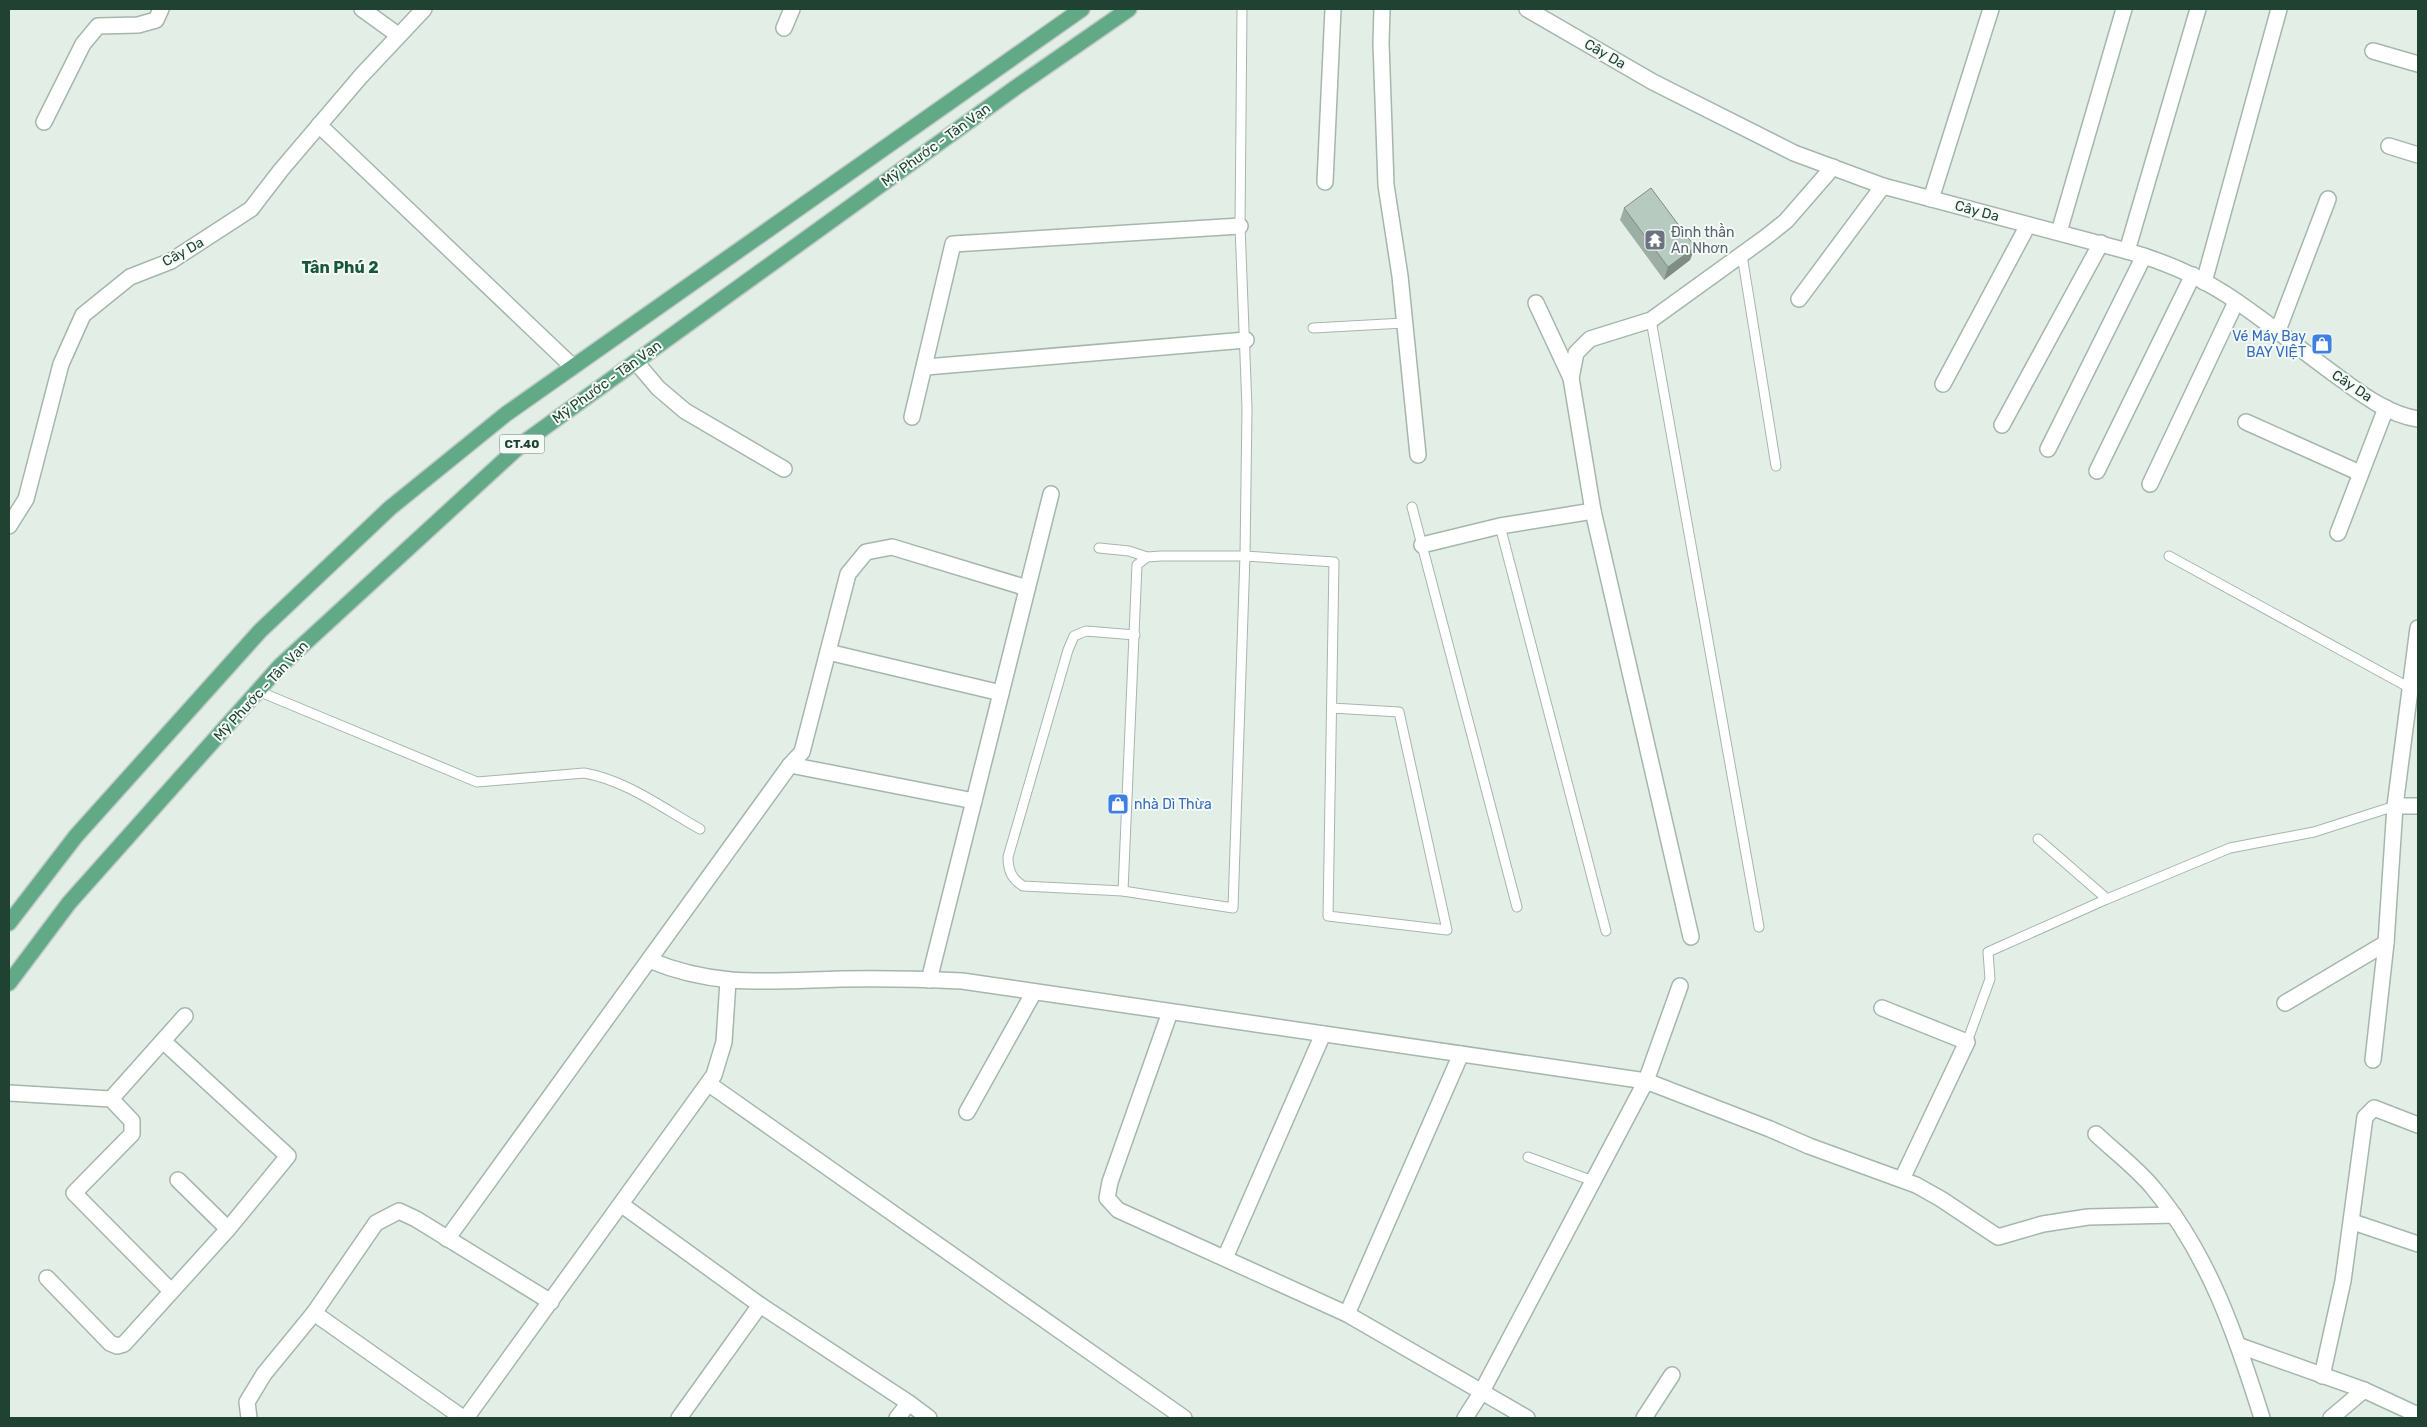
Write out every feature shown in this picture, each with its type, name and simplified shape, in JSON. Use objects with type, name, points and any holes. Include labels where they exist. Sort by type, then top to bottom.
[{"type":"main road","name":"Mỹ Phước - Tân Vạn","points":[[9,923],[76,836],[260,631],[390,508],[506,414],[1082,9]]},
{"type":"main road","name":"Mỹ Phước - Tân Vạn","points":[[9,983],[69,904],[280,666],[524,443],[1007,94],[1129,9]]},
{"type":"street","points":[[44,122],[84,44],[98,26],[138,25],[156,20],[162,9]]},
{"type":"street","points":[[362,9],[398,35]]},
{"type":"street","name":"Cây Da","points":[[9,526],[26,499],[61,364],[83,315],[130,277],[171,261],[251,209],[319,125],[398,35],[424,9]]},
{"type":"street","points":[[784,28],[792,9]]},
{"type":"street","points":[[1325,182],[1333,9]]},
{"type":"street","points":[[1382,9],[1386,185],[1404,323],[1418,455]]},
{"type":"street","name":"Cây Da","points":[[1527,9],[1653,82],[1794,153],[1883,186],[2127,250],[2199,278],[2236,302],[2353,388],[2399,415],[2418,419]]},
{"type":"street","points":[[1931,199],[1992,9]]},
{"type":"street","points":[[2059,232],[2124,9]]},
{"type":"street","points":[[2127,250],[2198,9]]},
{"type":"street","points":[[2097,471],[2199,278],[2279,9]]},
{"type":"street","points":[[2373,51],[2418,64]]},
{"type":"street","points":[[319,125],[574,367]]},
{"type":"street","points":[[2389,146],[2418,155]]},
{"type":"street","points":[[1571,378],[1576,353],[1590,339],[1651,320],[1742,256],[1786,221],[1833,167]]},
{"type":"street","points":[[1799,299],[1883,186]]},
{"type":"street","points":[[2277,333],[2328,200]]},
{"type":"street","points":[[1943,384],[2028,225]]},
{"type":"street","points":[[912,417],[926,367],[953,244],[1240,226]]},
{"type":"street","points":[[2002,425],[2101,243]]},
{"type":"street","points":[[2048,449],[2144,256]]},
{"type":"street","points":[[2150,484],[2236,302]]},
{"type":"street","points":[[1536,303],[1571,378],[1593,511],[1691,937]]},
{"type":"street","points":[[926,367],[1246,340]]},
{"type":"street","points":[[636,362],[658,388],[685,410],[784,469]]},
{"type":"street","points":[[2338,533],[2386,408]]},
{"type":"street","points":[[2246,422],[2360,473]]},
{"type":"street","points":[[929,980],[1051,494]]},
{"type":"street","points":[[1422,545],[1500,526],[1593,511]]},
{"type":"street","points":[[447,1239],[790,765],[802,752],[848,574],[866,552],[892,547],[1027,588]]},
{"type":"street","points":[[2373,1060],[2386,943],[2395,806],[2418,628]]},
{"type":"street","points":[[828,652],[1001,693]]},
{"type":"street","points":[[790,765],[974,801]]},
{"type":"street","points":[[2395,806],[2418,806]]},
{"type":"street","points":[[2285,1003],[2386,943]]},
{"type":"street","points":[[649,960],[670,969],[728,981],[899,978],[962,981],[1646,1081],[1770,1128],[1809,1146],[1902,1179],[1941,1199],[1998,1237],[2043,1224],[2080,1218],[2174,1215]]},
{"type":"street","points":[[314,1313],[464,1418],[551,1302],[709,1084],[722,1054],[728,981]]},
{"type":"street","points":[[1464,1418],[1480,1393],[1646,1081],[1680,986]]},
{"type":"street","points":[[967,1112],[1034,992]]},
{"type":"street","points":[[1882,1008],[1967,1042],[1902,1179]]},
{"type":"street","points":[[1170,1012],[1110,1182],[1107,1198],[1118,1210],[1347,1314],[1420,1355],[1480,1393],[1527,1418]]},
{"type":"street","points":[[111,1099],[186,1016]]},
{"type":"street","points":[[1225,1258],[1323,1034]]},
{"type":"street","points":[[47,1278],[110,1343],[116,1346],[124,1344],[228,1229],[288,1156],[164,1042]]},
{"type":"street","points":[[1347,1314],[1461,1054]]},
{"type":"street","points":[[709,1084],[1184,1418]]},
{"type":"street","points":[[9,1092],[111,1099],[132,1121],[132,1134],[74,1193],[171,1291]]},
{"type":"street","points":[[2322,1376],[2343,1282],[2353,1222],[2365,1116],[2374,1108],[2418,1125]]},
{"type":"street","points":[[2096,1134],[2153,1187],[2174,1215],[2207,1273],[2240,1346],[2262,1418]]},
{"type":"street","points":[[178,1180],[228,1229]]},
{"type":"street","points":[[622,1205],[760,1305],[929,1418]]},
{"type":"street","points":[[250,1418],[247,1402],[264,1374],[314,1313],[376,1224],[387,1216],[399,1212],[416,1219],[551,1302]]},
{"type":"street","points":[[2353,1222],[2418,1244]]},
{"type":"street","points":[[679,1418],[760,1305]]},
{"type":"street","points":[[2240,1346],[2364,1390],[2418,1415]]},
{"type":"street","points":[[1644,1418],[1672,1375]]},
{"type":"street","points":[[2332,1418],[2364,1390]]},
{"type":"street","points":[[897,1418],[909,1403]]},
{"type":"lane","points":[[1135,635],[1086,631],[1074,636],[1068,650],[1008,858],[1012,876],[1023,886],[1123,891],[1233,908],[1245,556],[1246,340],[1240,226],[1242,9]]},
{"type":"lane","points":[[1742,256],[1776,466]]},
{"type":"lane","points":[[1651,320],[1759,927]]},
{"type":"lane","points":[[1313,328],[1404,323]]},
{"type":"lane","points":[[1412,507],[1517,908]]},
{"type":"lane","points":[[1500,526],[1606,931]]},
{"type":"lane","points":[[1099,548],[1129,551],[1146,557],[1245,556],[1334,562],[1328,916],[1447,930],[1399,712],[1332,708]]},
{"type":"lane","points":[[2169,556],[2410,688]]},
{"type":"lane","points":[[1123,891],[1137,565],[1146,557]]},
{"type":"lane","points":[[258,691],[477,782],[584,773],[601,776],[624,786],[700,830]]},
{"type":"lane","points":[[1967,1042],[1990,979],[1988,952],[2106,899],[2230,848],[2305,834],[2395,806]]},
{"type":"lane","points":[[2038,839],[2106,899]]},
{"type":"lane","points":[[1528,1157],[1593,1181]]},
{"type":"building","points":[[1651,188],[1695,247],[1668,267],[1624,208]]},
{"type":"place","name":"Đình thần An Nhơn","points":[[1655,240]]},
{"type":"place","name":"Vé Máy Bay BAY VIỆT","points":[[2322,344]]},
{"type":"place","name":"nhà Dì Thừa","points":[[1118,804]]},
{"type":"district","name":"Tân Phú 2","points":[[340,267]]}]
